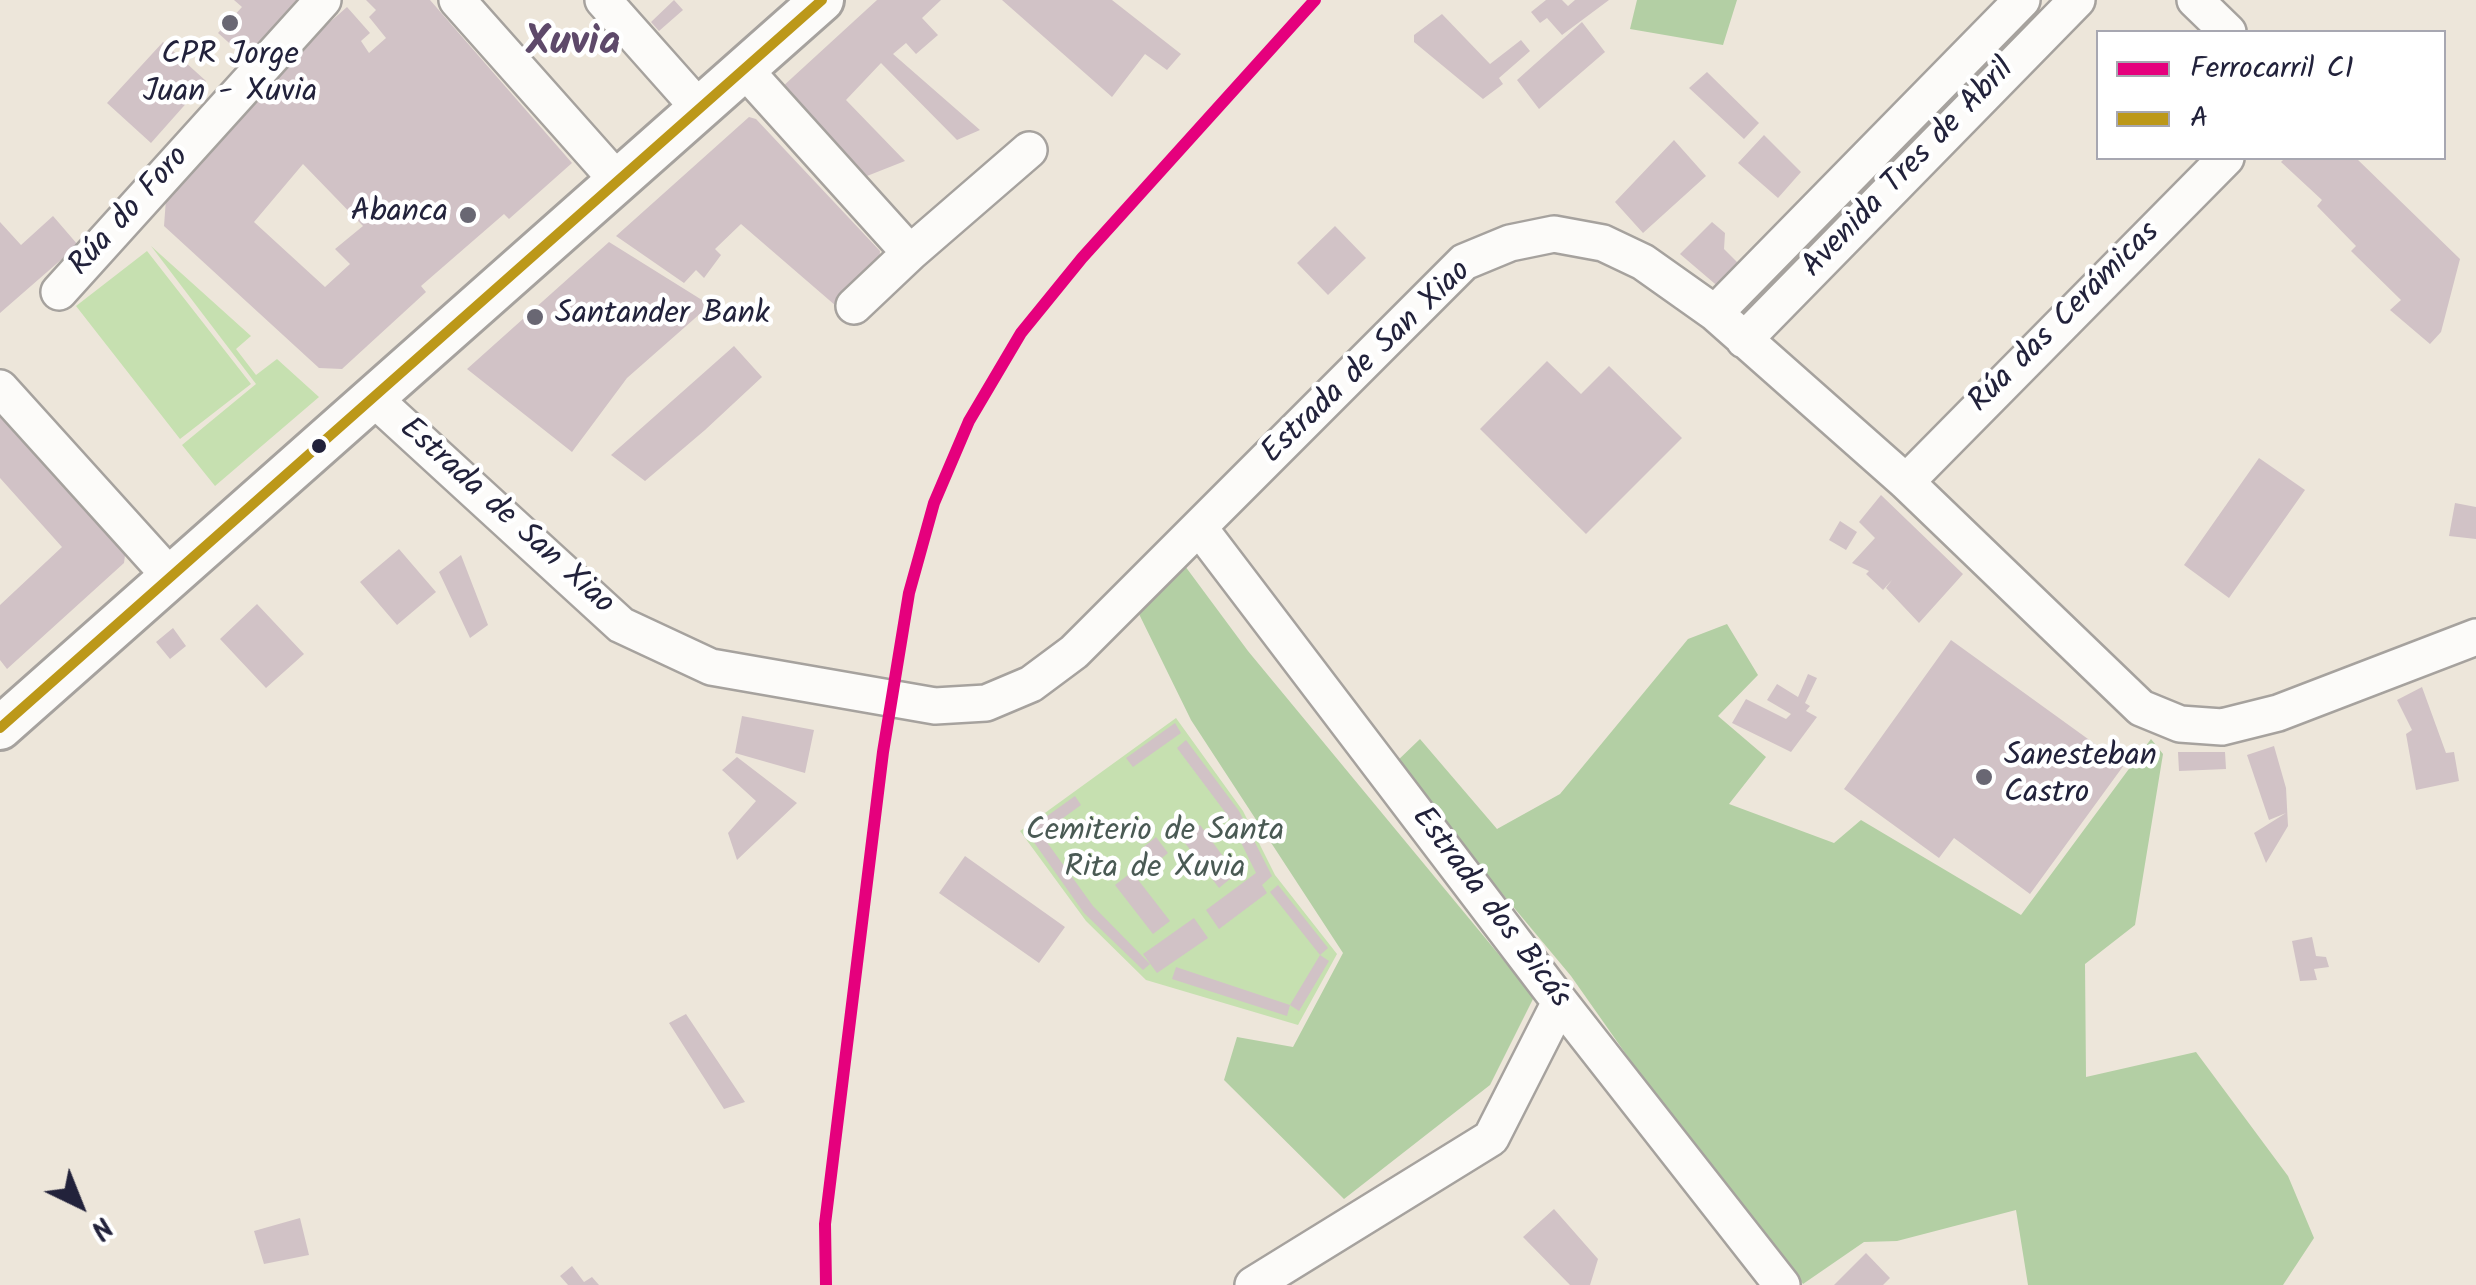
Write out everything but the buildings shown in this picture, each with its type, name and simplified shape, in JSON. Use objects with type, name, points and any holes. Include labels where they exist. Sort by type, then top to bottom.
[{"type":"main road","points":[[0,728],[822,0]]},
{"type":"street","name":"Rúa do Foro","points":[[59,292],[323,0]]},
{"type":"street","points":[[458,0],[616,180]]},
{"type":"street","points":[[603,0],[699,108]]},
{"type":"street","name":"Avenida Tres de Abril","points":[[1716,314],[2022,0]]},
{"type":"street","name":"Avenida Tres de Abril","points":[[1744,340],[2076,0]]},
{"type":"street","points":[[2194,0],[2226,30]]},
{"type":"street","points":[[744,70],[910,253]]},
{"type":"street","points":[[854,306],[1029,150]]},
{"type":"street","name":"Rúa das Cerámicas","points":[[1906,482],[2224,160]]},
{"type":"street","name":"Estrada de San Xiao","points":[[371,396],[621,625],[711,667],[935,706],[986,703],[1031,684],[1074,652],[1464,262],[1510,243],[1554,234],[1603,243],[1643,262],[1716,314],[1906,482],[2141,708],[2180,724],[2222,728],[2278,714],[2476,638]]},
{"type":"street","points":[[0,388],[170,576]]},
{"type":"street","name":"Estrada dos Bicás","points":[[1200,530],[1560,1002],[1782,1285]]},
{"type":"street","points":[[1252,1285],[1491,1138],[1560,1002]]},
{"type":"green space","points":[[1637,0],[1737,0],[1723,45],[1630,29]]},
{"type":"green space","points":[[151,246],[251,336],[236,349],[256,375],[277,359],[319,397],[215,486],[182,445],[256,384]]},
{"type":"green space","points":[[147,251],[251,384],[180,439],[76,306]]},
{"type":"green space","points":[[1185,566],[1248,651],[1534,997],[1490,1085],[1344,1199],[1224,1080],[1237,1037],[1293,1047],[1343,953],[1191,720],[1139,614]]},
{"type":"green space","points":[[1727,624],[1758,675],[1718,716],[1766,757],[1729,804],[1834,843],[1861,820],[2021,915],[2151,739],[2163,754],[2135,925],[2085,964],[2086,1077],[2196,1052],[2288,1176],[2314,1238],[2283,1285],[2028,1285],[2016,1210],[1897,1241],[1864,1242],[1803,1284],[1687,1141],[1571,976],[1394,764],[1420,739],[1497,829],[1560,794],[1688,639]]},
{"type":"green space","name":"Cemiterio de Santa Rita de Xuvia","points":[[1176,718],[1243,811],[1275,875],[1337,954],[1298,1025],[1146,980],[1086,921],[1020,831]]},
{"type":"rail line","name":"C1","points":[[826,1285],[825,1224],[883,752],[909,593],[934,503],[969,421],[1021,333],[1082,258],[1315,0]]},
{"type":"transit line","name":"A","points":[[0,728],[822,0]]},
{"type":"place","name":"CPR Jorge Juan - Xuvia","points":[[230,23]]},
{"type":"place","name":"Abanca","points":[[468,215]]},
{"type":"place","name":"Santander Bank","points":[[535,317]]},
{"type":"place","name":"Sanesteban Castro","points":[[1984,777]]},
{"type":"district","name":"Xuvia","points":[[573,47]]}]
